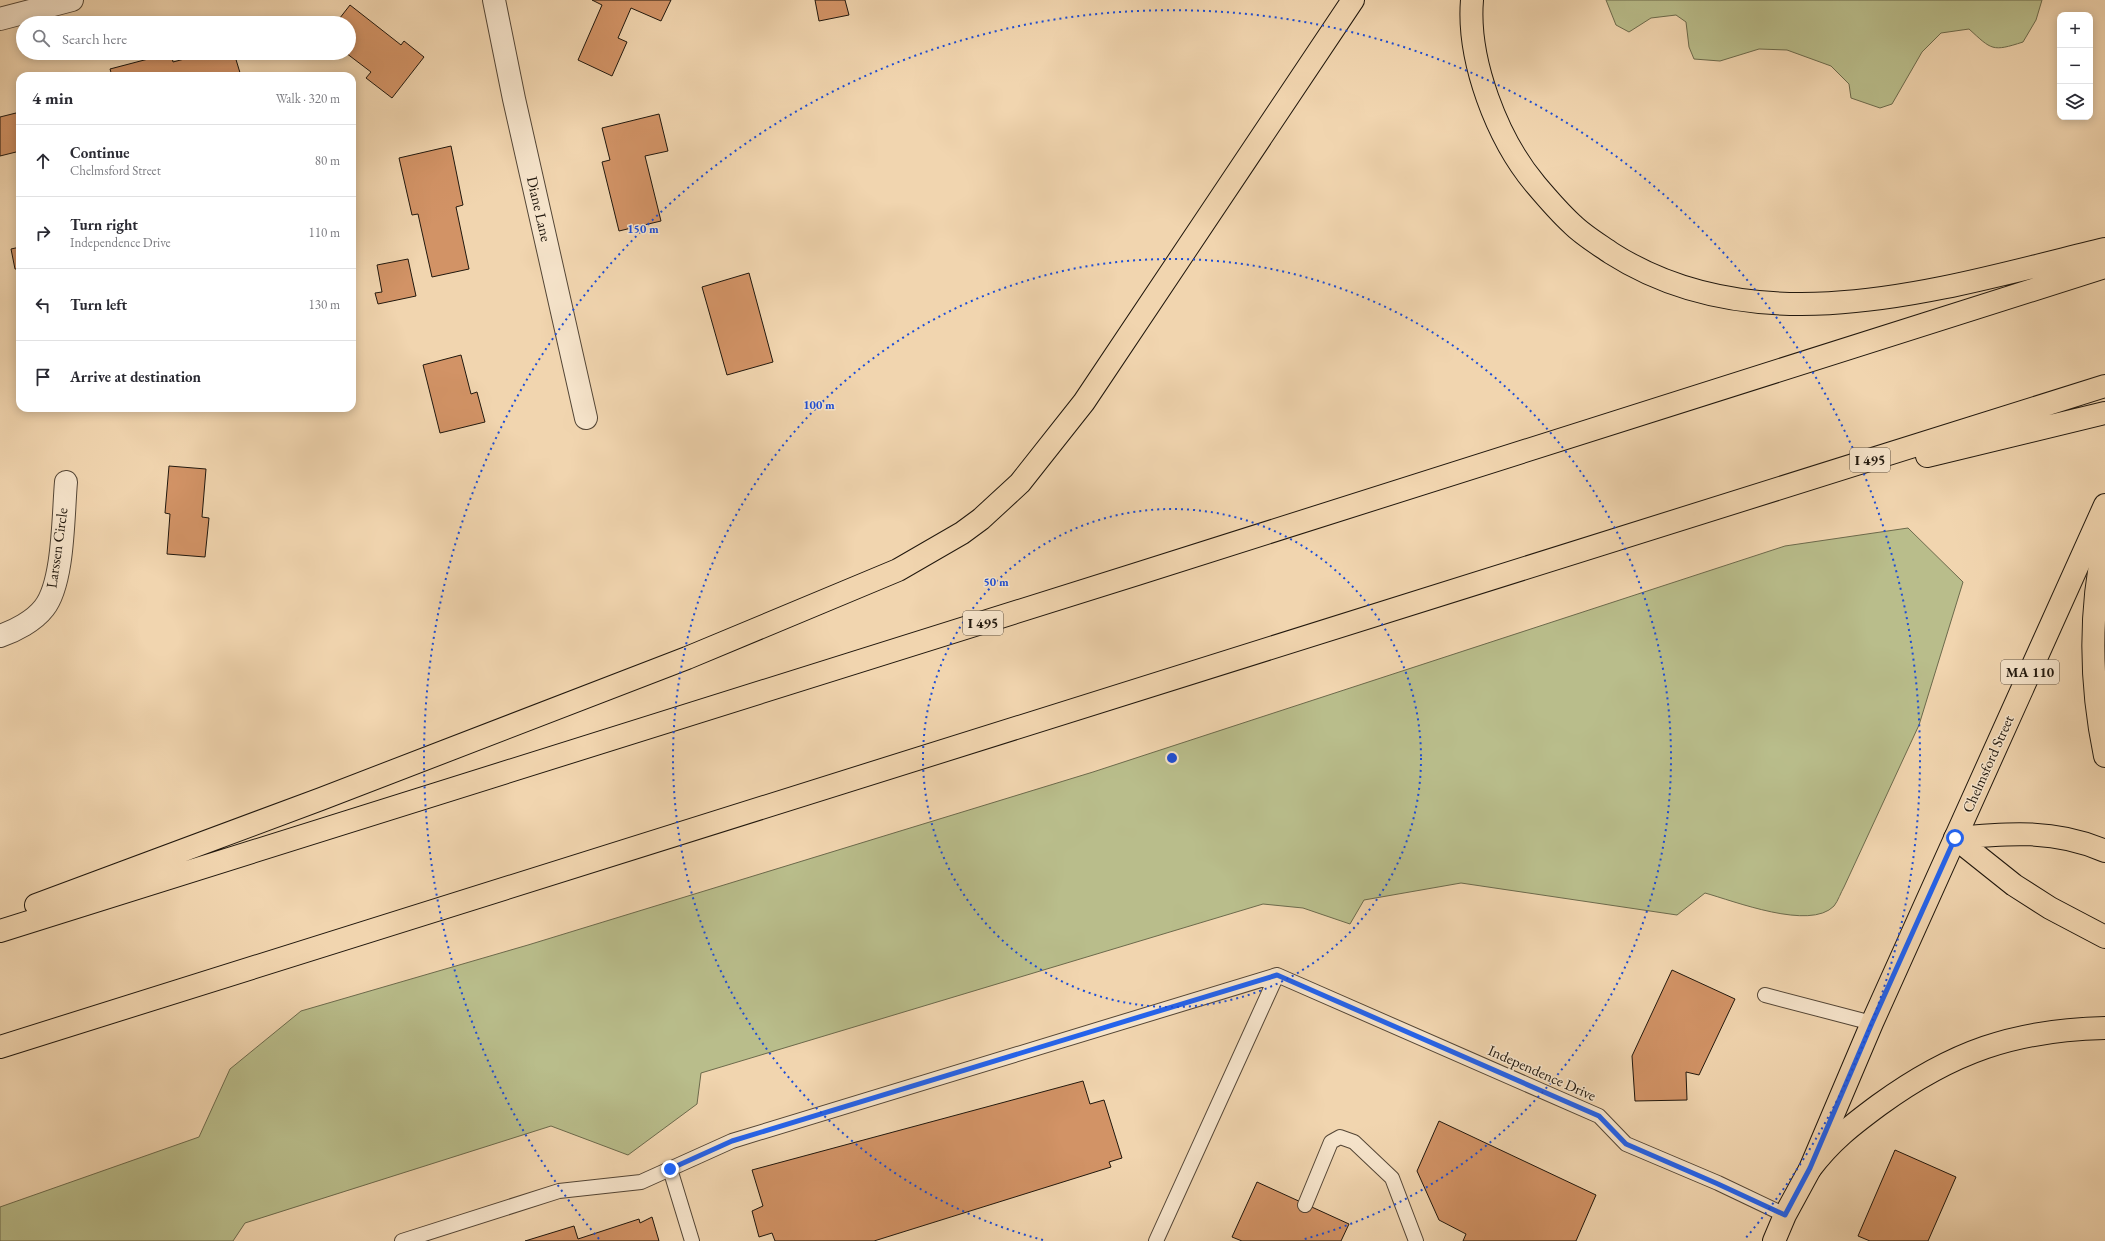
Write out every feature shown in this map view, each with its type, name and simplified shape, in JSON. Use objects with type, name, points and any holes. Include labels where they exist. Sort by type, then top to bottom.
[{"type":"main road","points":[[0,918],[321,799],[686,658],[898,570],[962,533],[986,514],[1020,483],[1084,402],[1354,0]]},
{"type":"main road","points":[[1472,0],[1476,56],[1489,103],[1510,147],[1526,174],[1572,225],[1625,262],[1670,283],[1735,299],[1762,302],[1826,304],[1855,302],[1942,288],[2105,249]]},
{"type":"main road","name":"I 495","points":[[0,931],[2105,267]]},
{"type":"main road","points":[[2003,429],[2105,386]]},
{"type":"main road","points":[[0,1047],[1739,500],[2003,429],[2105,413]]},
{"type":"main road","name":"Chelmsford Street","points":[[1774,1241],[1785,1215],[1810,1168],[1872,1023],[2105,505]]},
{"type":"main road","points":[[2105,539],[2097,576],[2093,623],[2095,694],[2105,756]]},
{"type":"main road","points":[[1955,838],[2012,833],[2035,833],[2070,839],[2105,851]]},
{"type":"main road","points":[[1955,838],[2014,885],[2050,908],[2105,937]]},
{"type":"main road","points":[[1810,1168],[1835,1139],[1848,1128],[1917,1079],[1942,1064],[1971,1052],[2016,1037],[2073,1028],[2105,1028]]},
{"type":"street","points":[[0,19],[72,0]]},
{"type":"street","name":"Diane Lane","points":[[494,0],[514,99],[586,418]]},
{"type":"street","name":"Larssen Circle","points":[[0,636],[35,617],[49,598],[58,570],[66,482]]},
{"type":"lane","points":[[402,1241],[559,1191],[641,1182],[732,1141],[1277,975]]},
{"type":"lane","points":[[1156,1241],[1277,975]]},
{"type":"lane","name":"Independence Drive","points":[[1277,975],[1599,1116],[1626,1144],[1785,1215]]},
{"type":"lane","points":[[1765,995],[1872,1023]]},
{"type":"lane","points":[[1305,1204],[1331,1142],[1340,1137],[1354,1142],[1392,1178],[1416,1241]]},
{"type":"lane","points":[[670,1169],[692,1241]]},
{"type":"green space","points":[[1606,0],[2042,0],[2036,20],[2023,42],[1998,48],[1988,45],[1969,29],[1941,33],[1922,52],[1892,104],[1880,108],[1851,98],[1849,84],[1831,66],[1787,50],[1759,49],[1720,61],[1694,59],[1689,47],[1686,22],[1676,15],[1651,18],[1629,32],[1616,25]]},
{"type":"green space","points":[[1908,528],[1963,582],[1919,725],[1838,899],[1834,906],[1823,913],[1808,916],[1771,912],[1705,893],[1677,915],[1461,883],[1364,900],[1350,924],[1303,908],[1263,904],[701,1073],[697,1104],[628,1155],[551,1126],[245,1223],[233,1241],[0,1241],[0,1207],[199,1137],[230,1069],[301,1011],[528,945],[1093,772],[1785,546]]},
{"type":"building","points":[[592,0],[671,0],[661,21],[631,8],[618,38],[627,42],[612,76],[578,60],[602,5]]},
{"type":"building","points":[[815,0],[845,0],[849,15],[819,21]]},
{"type":"building","points":[[350,5],[401,45],[404,41],[424,57],[392,98],[366,78],[371,72],[355,60],[356,16],[341,16]]},
{"type":"building","points":[[144,60],[173,60],[173,62],[181,60],[236,60],[240,72],[111,72],[110,69]]},
{"type":"building","points":[[16,113],[16,152],[0,156],[0,117]]},
{"type":"building","points":[[659,114],[668,151],[645,156],[661,221],[619,231],[602,162],[610,160],[602,128]]},
{"type":"building","points":[[451,146],[463,205],[456,207],[469,269],[432,277],[418,214],[412,215],[399,158]]},
{"type":"building","points":[[16,248],[16,269],[15,269],[11,249]]},
{"type":"building","points":[[408,259],[416,296],[378,304],[375,293],[382,292],[377,265]]},
{"type":"building","points":[[749,273],[773,362],[727,375],[702,287]]},
{"type":"building","points":[[461,355],[471,394],[477,392],[485,422],[440,433],[423,365]]},
{"type":"building","points":[[169,466],[206,469],[202,517],[209,518],[205,557],[167,554],[170,514],[165,513]]},
{"type":"building","points":[[1672,970],[1735,999],[1699,1075],[1686,1072],[1687,1100],[1635,1101],[1632,1056]]},
{"type":"building","points":[[1083,1081],[1090,1104],[1104,1100],[1122,1158],[1109,1162],[1111,1167],[874,1241],[775,1241],[772,1233],[759,1237],[752,1211],[763,1206],[752,1170]]},
{"type":"building","points":[[1439,1121],[1596,1195],[1576,1241],[1463,1241],[1466,1234],[1439,1220],[1417,1171]]},
{"type":"building","points":[[1895,1150],[1956,1177],[1928,1241],[1870,1241],[1858,1236]]},
{"type":"building","points":[[1257,1182],[1349,1224],[1341,1241],[1242,1241],[1232,1237]]},
{"type":"building","points":[[652,1217],[659,1241],[525,1241],[574,1226],[578,1239],[639,1219],[640,1223]]},
{"type":"route","points":[[670,1169],[732,1141],[1277,975],[1599,1116],[1626,1144],[1785,1215],[1810,1168],[1872,1023],[1955,838]]}]
